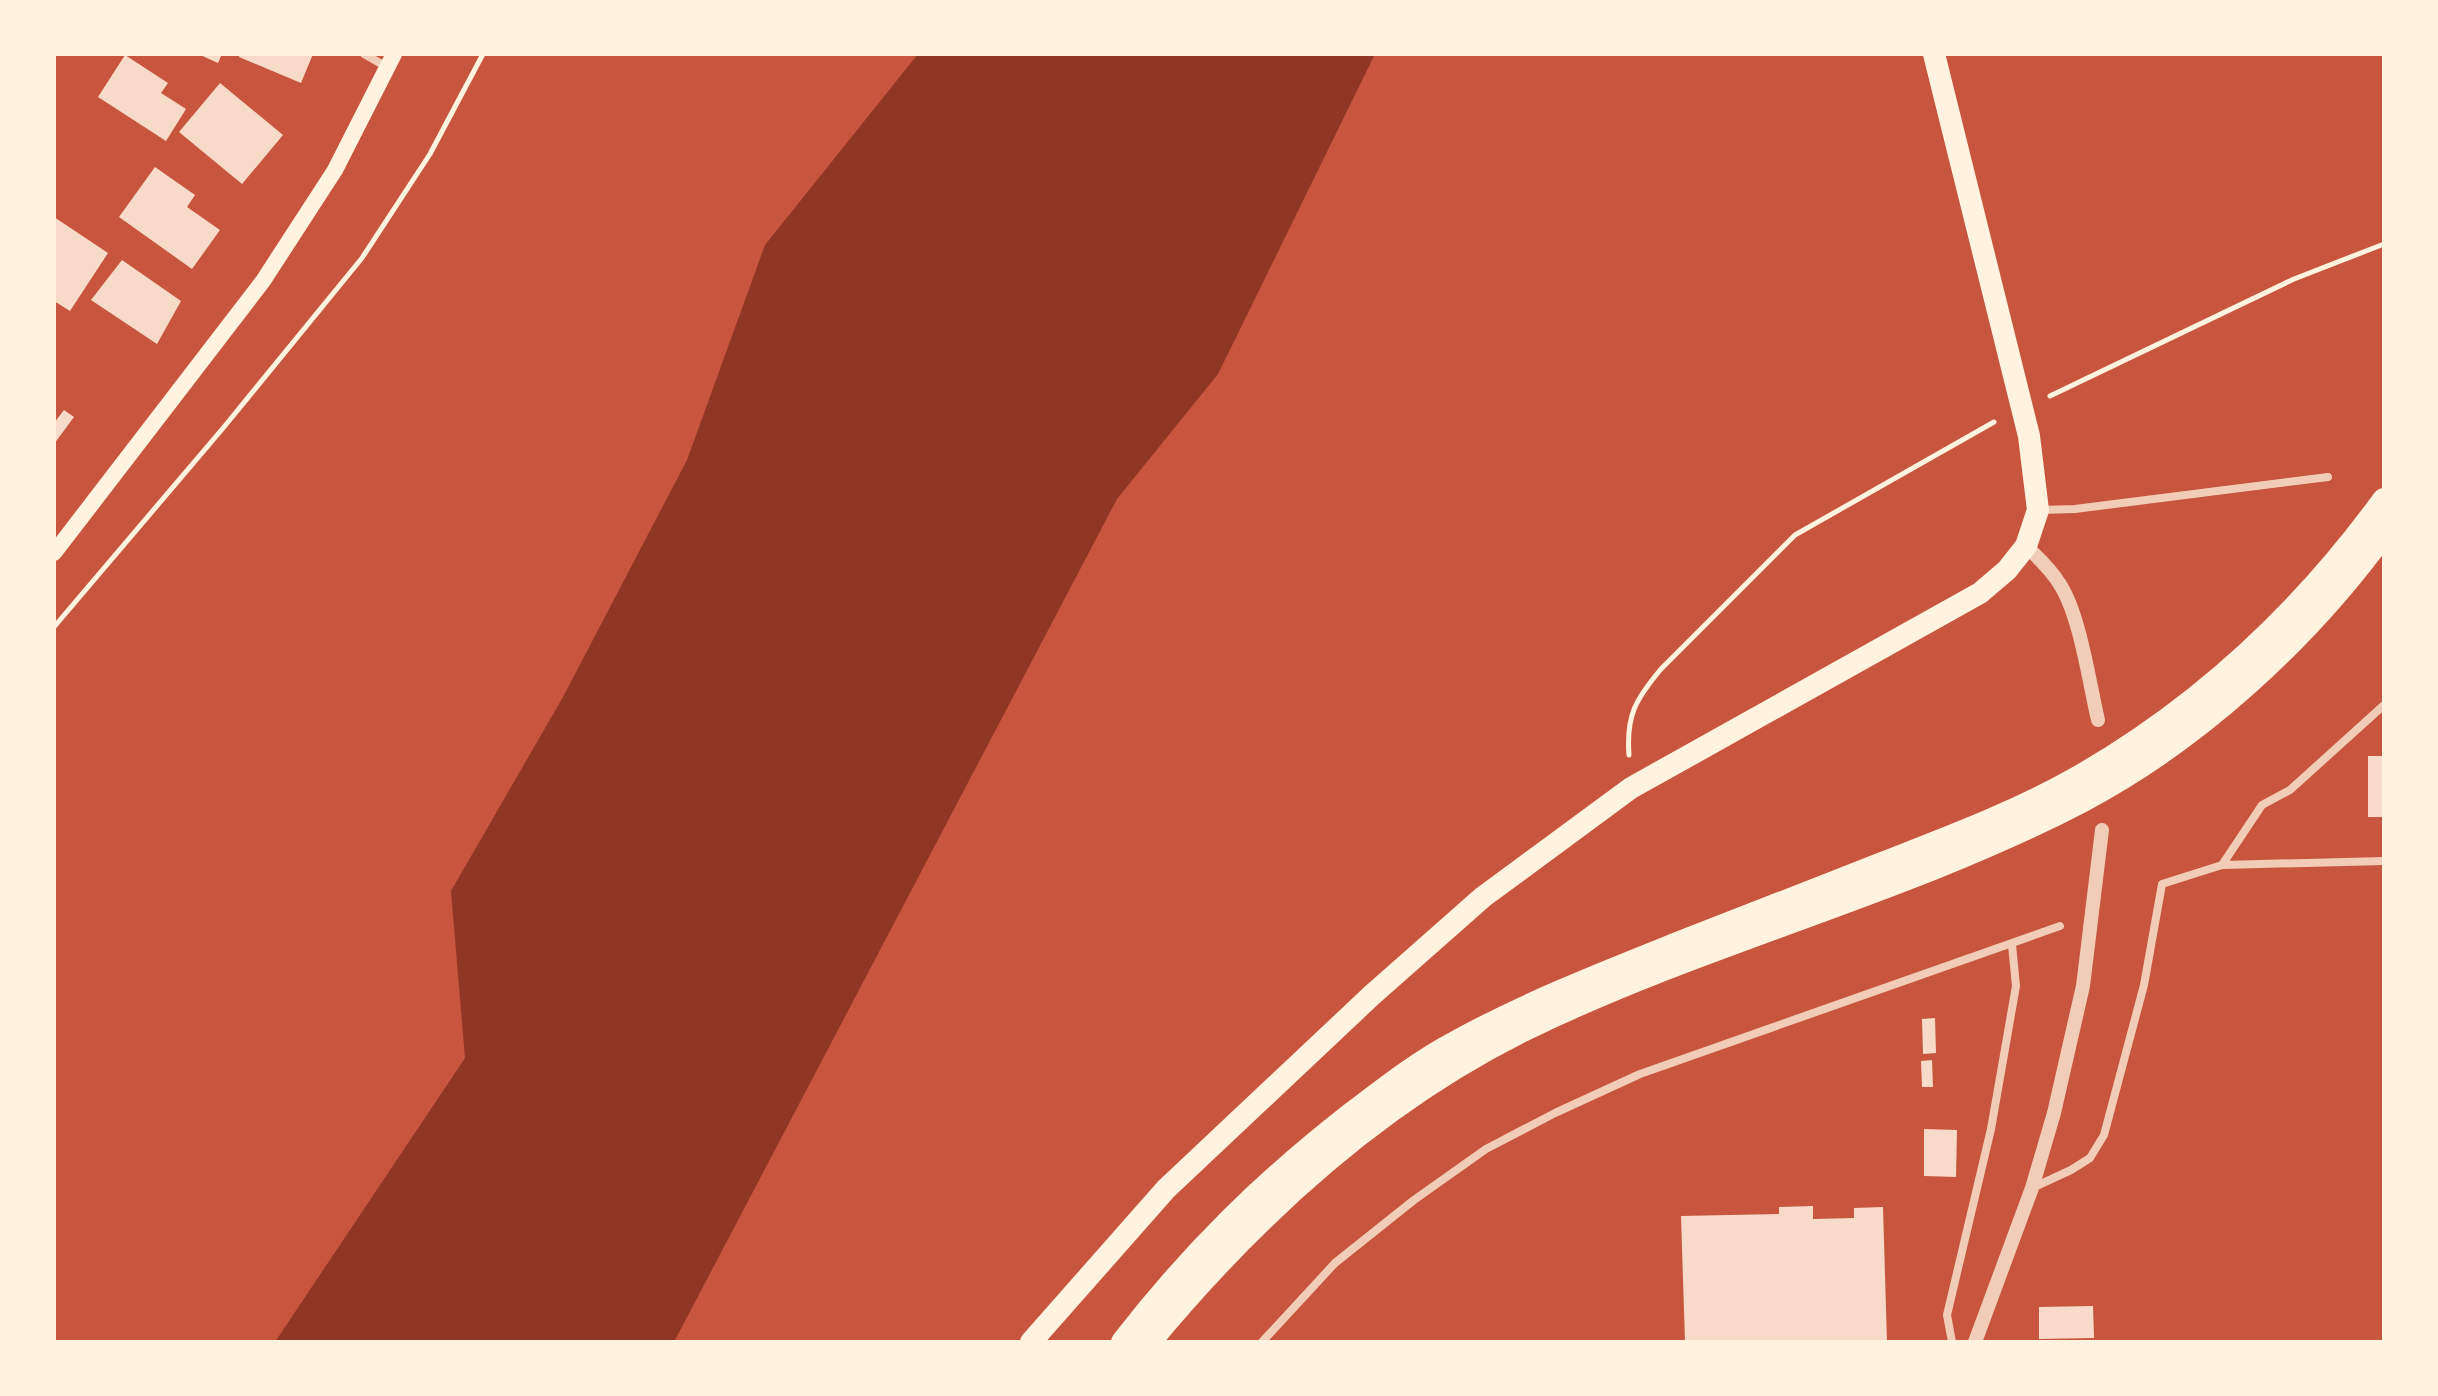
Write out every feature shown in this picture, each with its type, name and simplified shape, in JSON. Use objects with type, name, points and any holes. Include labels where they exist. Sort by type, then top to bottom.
[{"type":"highway","points":[[1031,1342],[1166,1189],[1372,995],[1483,897],[1631,788],[1980,593],[2007,570],[2026,546],[2038,510],[2029,436],[1934,54]]},
{"type":"highway","points":[[1123,1342],[1170,1282],[1231,1217],[1305,1150],[1385,1088],[1451,1045],[1521,1008],[1950,838],[2074,780],[2133,744],[2237,664],[2286,619],[2384,500]]},
{"type":"highway","points":[[1149,1342],[1246,1232],[1317,1167],[1395,1106],[1527,1028],[1596,997],[1959,856],[2084,799],[2192,728],[2252,679],[2300,633],[2384,533]]},
{"type":"main road","points":[[54,553],[263,281],[335,170],[390,60]]},
{"type":"street","points":[[364,54],[390,60]]},
{"type":"street","points":[[2038,510],[2075,509],[2328,477]]},
{"type":"street","points":[[2026,546],[2062,586],[2076,625],[2098,720]]},
{"type":"street","points":[[2222,865],[2262,805],[2290,790],[2384,705]]},
{"type":"street","points":[[1975,1342],[2032,1188],[2054,1113],[2083,986],[2102,830]]},
{"type":"street","points":[[2032,1188],[2090,1158],[2104,1135],[2144,985],[2162,884],[2222,865],[2384,861]]},
{"type":"street","points":[[1262,1342],[1335,1263],[1414,1200],[1486,1149],[1555,1113],[1640,1074],[2060,926]]},
{"type":"street","points":[[1952,1342],[1947,1315],[1991,1129],[2016,986],[2012,945]]},
{"type":"path","points":[[54,627],[362,258],[430,154],[483,54]]},
{"type":"path","points":[[2043,399],[2294,279],[2384,244]]},
{"type":"path","points":[[1631,788],[1628,732],[1633,708],[1642,692],[1661,669],[1795,535],[1973,432],[2001,419]]},
{"type":"shaded area","points":[[918,54],[1375,54],[1218,374],[1117,499],[674,1342],[275,1342],[465,1058],[451,891],[563,697],[687,460],[765,245]]},
{"type":"building","points":[[198,54],[222,54],[218,63]]},
{"type":"building","points":[[240,54],[313,54],[301,83],[239,57]]},
{"type":"building","points":[[125,55],[168,83],[161,93],[186,109],[166,141],[98,97]]},
{"type":"building","points":[[220,83],[283,135],[242,184],[179,132]]},
{"type":"building","points":[[155,167],[195,195],[187,207],[220,230],[192,269],[119,217]]},
{"type":"building","points":[[54,217],[108,253],[70,311],[54,301]]},
{"type":"building","points":[[122,260],[181,301],[157,344],[91,300]]},
{"type":"building","points":[[64,410],[74,417],[54,444],[54,423]]},
{"type":"building","points":[[2368,756],[2384,756],[2384,817],[2368,817]]},
{"type":"building","points":[[1935,1018],[1936,1053],[1923,1054],[1922,1019]]},
{"type":"building","points":[[1932,1060],[1933,1087],[1922,1087],[1921,1061]]},
{"type":"building","points":[[1924,1129],[1957,1130],[1956,1177],[1924,1176]]},
{"type":"building","points":[[1813,1206],[1813,1219],[1854,1218],[1854,1208],[1883,1207],[1887,1342],[1685,1342],[1681,1216],[1779,1214],[1779,1207]]},
{"type":"building","points":[[2093,1306],[2094,1338],[2039,1339],[2039,1307]]}]
